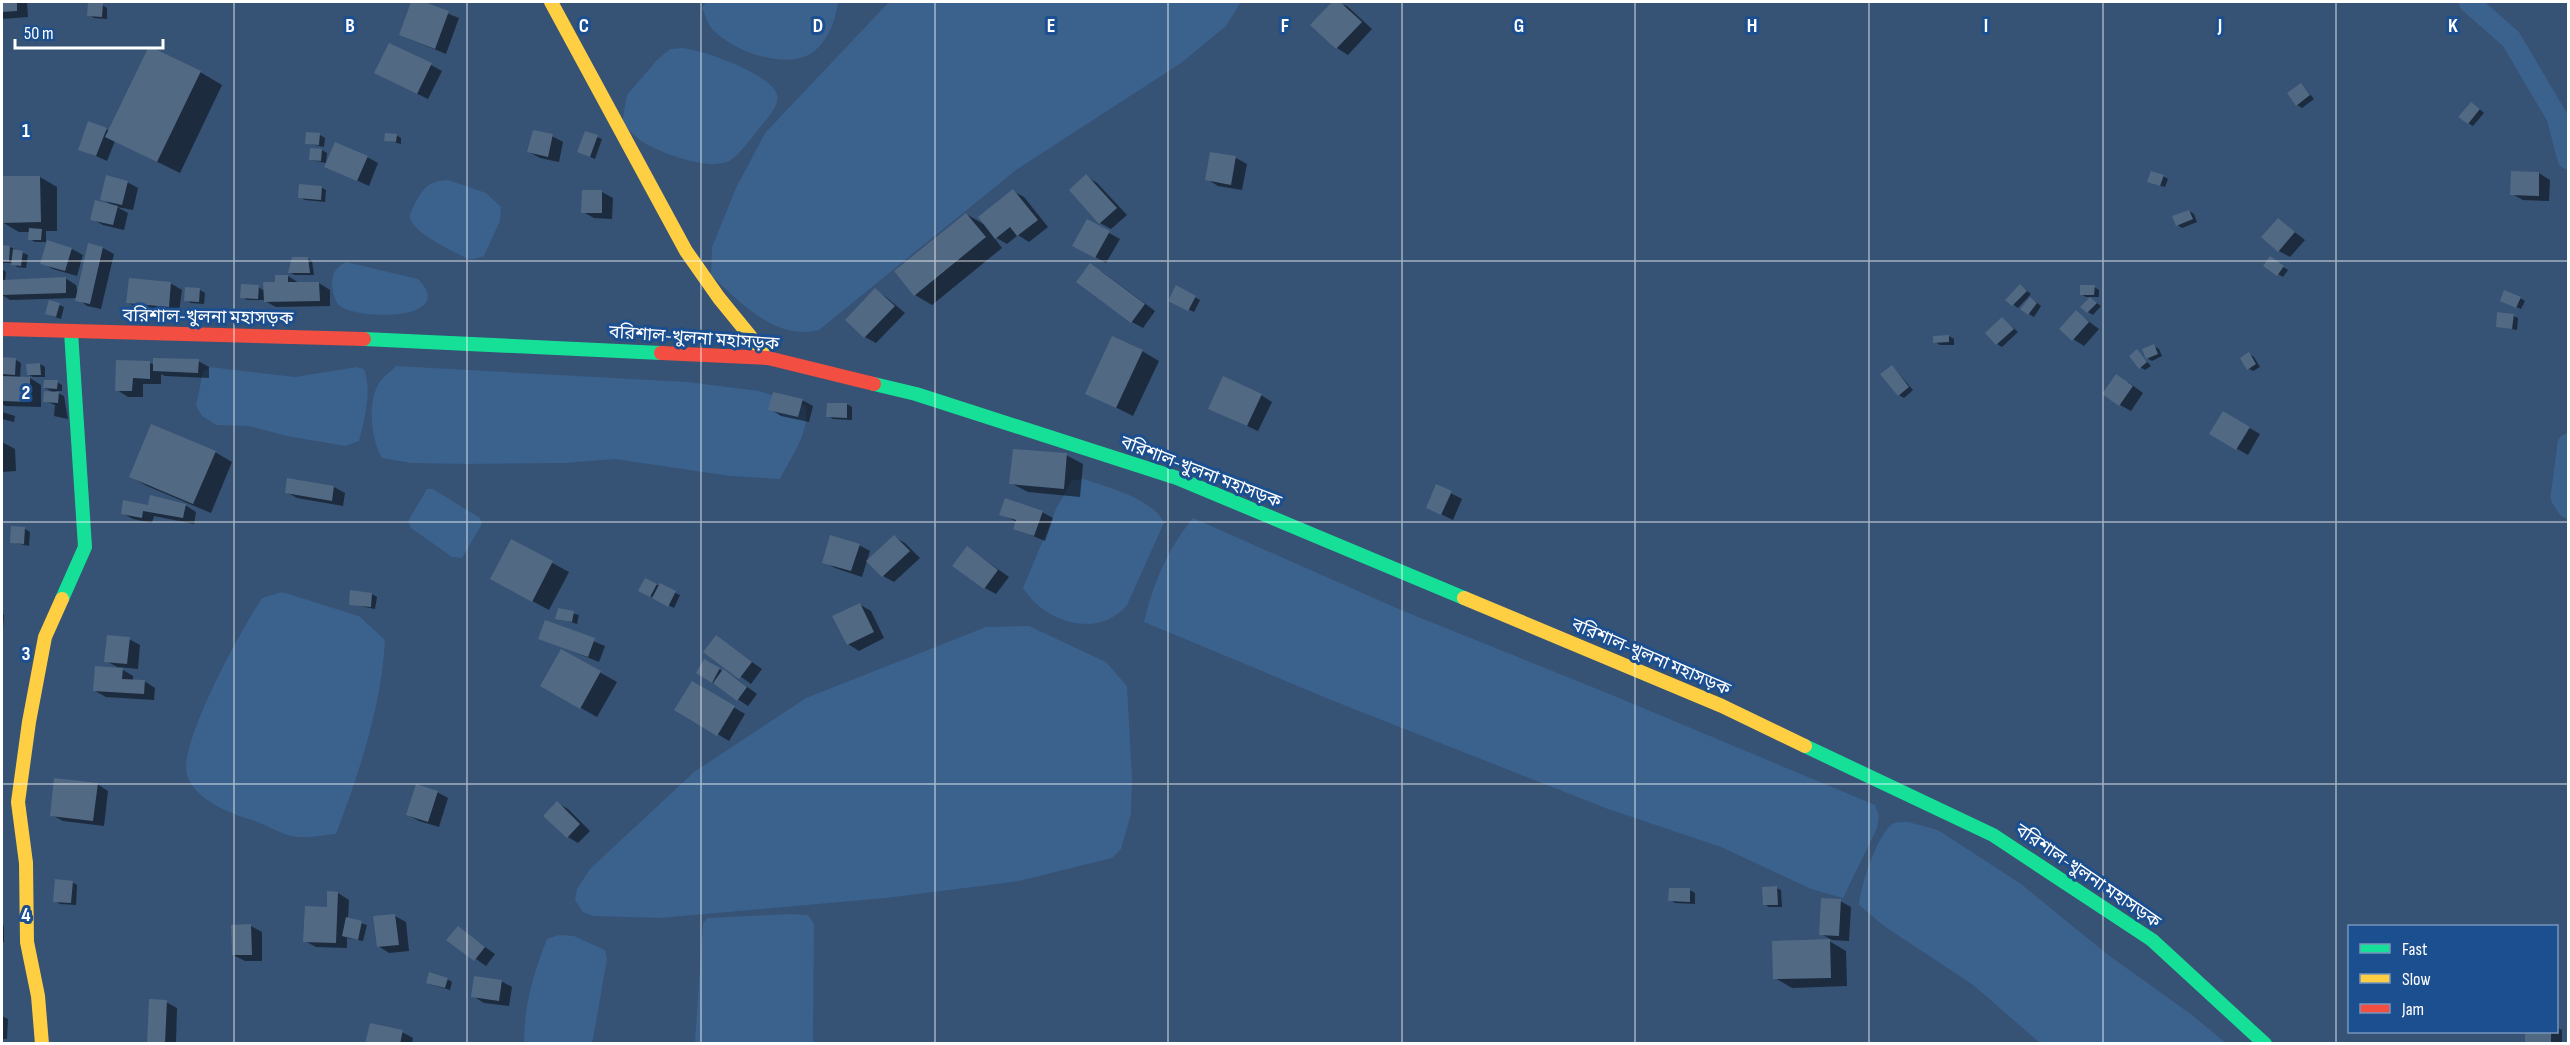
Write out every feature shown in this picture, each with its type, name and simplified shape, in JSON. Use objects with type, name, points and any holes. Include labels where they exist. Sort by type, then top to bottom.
[{"type":"main road","points":[[551,2],[572,36],[676,235],[726,310],[768,358]]},
{"type":"main road","name":"বরিশাল-খুলনা মহাসড়ক","points":[[2,330],[398,339],[768,358],[916,394],[1177,478],[1722,706],[1993,835],[2152,940],[2265,1044]]},
{"type":"main road","points":[[42,1044],[38,996],[27,942],[26,863],[18,802],[29,722],[45,637],[85,547],[71,332]]},
{"type":"water","points":[[706,2],[838,3],[835,18],[826,38],[816,50],[799,58],[786,60],[758,55],[731,44],[721,37],[712,29],[706,18],[702,8]]},
{"type":"water","points":[[889,2],[1241,2],[1226,26],[1181,63],[1016,170],[819,330],[803,332],[773,325],[746,307],[711,275],[712,247],[736,188],[765,133]]},
{"type":"water","points":[[683,48],[705,53],[748,70],[760,77],[776,92],[777,103],[771,114],[729,161],[720,164],[699,163],[675,156],[643,142],[622,123],[627,95],[656,61],[670,49]]},
{"type":"water","points":[[448,180],[486,193],[501,207],[500,221],[484,256],[470,260],[435,242],[412,222],[411,211],[424,189],[434,182]]},
{"type":"water","points":[[346,262],[418,279],[427,293],[426,303],[416,310],[382,315],[364,314],[339,305],[334,295],[332,279],[338,268]]},
{"type":"water","points":[[396,366],[688,382],[759,391],[806,406],[805,425],[799,444],[780,479],[730,476],[615,459],[565,463],[411,463],[382,458],[373,431],[372,411],[375,391],[381,381]]},
{"type":"water","points":[[210,367],[295,377],[357,367],[364,369],[368,395],[359,441],[345,446],[287,436],[249,426],[216,425],[202,416],[196,406],[203,372]]},
{"type":"water","points":[[1084,479],[1129,495],[1151,507],[1164,523],[1127,605],[1115,616],[1101,622],[1087,624],[1057,618],[1032,600],[1023,588],[1056,509],[1072,480]]},
{"type":"water","points":[[427,489],[433,489],[480,518],[482,524],[462,558],[452,557],[411,528],[408,521]]},
{"type":"water","points":[[1193,518],[1401,610],[1875,805],[1879,816],[1877,828],[1843,898],[1811,889],[1721,847],[1608,809],[1336,702],[1144,622],[1162,567]]},
{"type":"water","points":[[282,592],[359,616],[385,640],[379,689],[368,738],[336,834],[304,837],[282,833],[215,805],[199,793],[188,778],[186,763],[191,741],[227,659],[262,598]]},
{"type":"water","points":[[1029,626],[1106,662],[1127,686],[1132,777],[1131,814],[1121,849],[1112,858],[1019,881],[886,898],[660,918],[593,916],[583,912],[575,900],[577,889],[590,869],[694,772],[806,698],[986,627]]},
{"type":"water","points":[[1908,822],[1938,830],[2021,884],[2107,954],[2192,1015],[2226,1043],[2040,1043],[1973,985],[1884,926],[1859,905],[1866,873],[1882,837],[1894,823]]},
{"type":"water","points":[[808,915],[814,924],[813,1043],[695,1043],[703,924],[707,918]]},
{"type":"water","points":[[559,935],[574,936],[605,950],[607,959],[593,1039],[591,1043],[524,1043],[530,990],[538,965],[547,939]]},
{"type":"building","points":[[2,2],[17,2],[17,11],[2,12]]},
{"type":"building","points":[[88,2],[103,3],[102,17],[87,16]]},
{"type":"building","points":[[411,2],[424,2],[449,11],[435,49],[399,35]]},
{"type":"building","points":[[1332,2],[1340,2],[1362,22],[1336,49],[1310,25]]},
{"type":"building","points":[[389,43],[432,63],[417,94],[374,73]]},
{"type":"building","points":[[149,46],[201,71],[157,162],[105,137]]},
{"type":"building","points":[[2301,83],[2310,95],[2296,106],[2287,93]]},
{"type":"building","points":[[2471,102],[2480,109],[2468,124],[2458,117]]},
{"type":"building","points":[[88,121],[107,128],[96,156],[78,150]]},
{"type":"building","points":[[533,130],[553,134],[548,157],[527,152]]},
{"type":"building","points":[[585,131],[598,135],[590,157],[577,152]]},
{"type":"building","points":[[306,132],[320,133],[319,145],[305,144]]},
{"type":"building","points":[[385,133],[397,134],[396,142],[384,141]]},
{"type":"building","points":[[335,142],[368,156],[357,181],[324,167]]},
{"type":"building","points":[[310,148],[322,149],[321,161],[309,160]]},
{"type":"building","points":[[1210,152],[1236,156],[1231,185],[1205,180]]},
{"type":"building","points":[[2151,171],[2164,175],[2160,186],[2147,182]]},
{"type":"building","points":[[2511,171],[2539,172],[2539,196],[2510,195]]},
{"type":"building","points":[[1086,174],[1117,208],[1099,224],[1069,190]]},
{"type":"building","points":[[106,175],[128,181],[122,205],[100,200]]},
{"type":"building","points":[[2,176],[40,176],[41,222],[2,223]]},
{"type":"building","points":[[299,184],[322,186],[321,200],[298,198]]},
{"type":"building","points":[[1013,189],[1038,220],[1017,236],[1010,227],[995,239],[978,217]]},
{"type":"building","points":[[582,190],[602,190],[602,213],[581,213]]},
{"type":"building","points":[[95,200],[118,206],[113,225],[90,220]]},
{"type":"building","points":[[2189,210],[2193,219],[2176,226],[2172,216]]},
{"type":"building","points":[[966,213],[986,237],[914,296],[894,271]]},
{"type":"building","points":[[2278,218],[2295,232],[2278,252],[2261,237]]},
{"type":"building","points":[[1087,219],[1110,231],[1095,258],[1072,246]]},
{"type":"building","points":[[29,228],[42,229],[41,240],[28,240]]},
{"type":"building","points":[[47,240],[72,248],[65,271],[40,264]]},
{"type":"building","points":[[88,243],[103,247],[90,304],[75,301]]},
{"type":"building","points":[[2,245],[10,246],[9,261],[2,261]]},
{"type":"building","points":[[13,249],[23,251],[21,266],[11,265]]},
{"type":"building","points":[[2270,256],[2284,266],[2277,276],[2263,266]]},
{"type":"building","points":[[292,257],[308,257],[310,273],[288,273]]},
{"type":"building","points":[[1090,263],[1145,304],[1131,323],[1076,282]]},
{"type":"building","points":[[275,275],[288,275],[288,282],[319,282],[320,301],[264,302],[263,282],[275,282]]},
{"type":"building","points":[[66,277],[66,293],[2,295],[2,280]]},
{"type":"building","points":[[129,278],[171,282],[169,307],[126,303]]},
{"type":"building","points":[[241,284],[259,285],[258,299],[240,298]]},
{"type":"building","points":[[2020,284],[2027,291],[2012,306],[2005,300]]},
{"type":"building","points":[[1176,285],[1196,296],[1188,311],[1168,301]]},
{"type":"building","points":[[2080,285],[2095,285],[2094,295],[2080,295]]},
{"type":"building","points":[[185,287],[200,288],[199,302],[184,301]]},
{"type":"building","points":[[875,288],[895,306],[864,338],[845,320]]},
{"type":"building","points":[[2504,290],[2521,297],[2516,308],[2500,301]]},
{"type":"building","points":[[2030,297],[2037,303],[2028,315],[2020,309]]},
{"type":"building","points":[[2090,297],[2097,303],[2087,313],[2080,307]]},
{"type":"building","points":[[49,300],[60,303],[56,317],[45,314]]},
{"type":"building","points":[[2076,310],[2089,322],[2072,341],[2059,329]]},
{"type":"building","points":[[2497,312],[2514,314],[2512,329],[2496,327]]},
{"type":"building","points":[[2002,317],[2014,329],[1996,345],[1985,333]]},
{"type":"building","points":[[1949,335],[1949,342],[1933,343],[1933,336]]},
{"type":"building","points":[[1112,336],[1143,350],[1116,408],[1085,394]]},
{"type":"building","points":[[2154,344],[2158,354],[2146,359],[2142,349]]},
{"type":"building","points":[[2137,349],[2147,362],[2139,369],[2129,356]]},
{"type":"building","points":[[2249,352],[2256,364],[2247,370],[2240,358]]},
{"type":"building","points":[[2,357],[16,358],[15,375],[2,374]]},
{"type":"building","points":[[153,358],[199,359],[198,373],[153,371]]},
{"type":"building","points":[[116,360],[150,361],[150,379],[133,378],[132,391],[115,391]]},
{"type":"building","points":[[40,363],[41,375],[27,375],[26,364]]},
{"type":"building","points":[[1892,365],[1909,387],[1898,396],[1880,374]]},
{"type":"building","points":[[2116,374],[2133,386],[2119,406],[2102,394]]},
{"type":"building","points":[[2,376],[30,377],[30,402],[2,401]]},
{"type":"building","points":[[1223,376],[1262,394],[1247,426],[1208,409]]},
{"type":"building","points":[[44,380],[58,380],[57,389],[43,388]]},
{"type":"building","points":[[44,391],[59,392],[58,403],[43,402]]},
{"type":"building","points":[[773,392],[803,399],[798,417],[768,410]]},
{"type":"building","points":[[827,403],[847,403],[847,418],[826,417]]},
{"type":"building","points":[[2223,411],[2250,427],[2236,450],[2209,434]]},
{"type":"building","points":[[151,424],[216,451],[193,504],[129,477]]},
{"type":"building","points":[[1013,449],[1067,453],[1064,489],[1009,484]]},
{"type":"building","points":[[287,478],[334,486],[332,501],[285,493]]},
{"type":"building","points":[[1436,484],[1452,491],[1441,515],[1426,508]]},
{"type":"building","points":[[150,495],[186,504],[183,518],[143,511],[142,518],[121,514],[123,500],[148,505]]},
{"type":"building","points":[[1005,498],[1043,511],[1034,536],[1013,529],[1016,520],[999,515]]},
{"type":"building","points":[[11,526],[25,527],[24,544],[10,543]]},
{"type":"building","points":[[830,535],[860,544],[851,571],[822,563]]},
{"type":"building","points":[[894,535],[910,551],[882,577],[866,561]]},
{"type":"building","points":[[511,539],[553,561],[532,602],[490,579]]},
{"type":"building","points":[[967,546],[998,570],[984,589],[952,566]]},
{"type":"building","points":[[645,578],[657,584],[650,597],[638,591]]},
{"type":"building","points":[[660,583],[676,591],[668,607],[652,598]]},
{"type":"building","points":[[350,590],[372,593],[371,607],[349,605]]},
{"type":"building","points":[[860,603],[874,632],[847,645],[832,616]]},
{"type":"building","points":[[558,608],[574,611],[572,622],[555,619]]},
{"type":"building","points":[[545,620],[595,638],[588,657],[538,639]]},
{"type":"building","points":[[107,635],[130,637],[127,664],[104,662]]},
{"type":"building","points":[[716,635],[752,662],[739,679],[703,652]]},
{"type":"building","points":[[561,649],[601,671],[580,709],[540,686]]},
{"type":"building","points":[[704,659],[720,668],[712,683],[696,673]]},
{"type":"building","points":[[95,666],[123,668],[122,679],[145,680],[144,694],[93,691]]},
{"type":"building","points":[[723,669],[747,687],[737,701],[713,683]]},
{"type":"building","points":[[692,681],[735,706],[717,736],[674,710]]},
{"type":"building","points":[[54,778],[98,783],[93,821],[50,816]]},
{"type":"building","points":[[416,784],[438,791],[428,822],[406,815]]},
{"type":"building","points":[[557,801],[580,824],[567,838],[543,816]]},
{"type":"building","points":[[55,879],[73,881],[71,903],[53,902]]},
{"type":"building","points":[[1777,886],[1778,905],[1763,905],[1762,887]]},
{"type":"building","points":[[1669,888],[1690,888],[1690,902],[1668,901]]},
{"type":"building","points":[[327,891],[338,892],[336,943],[303,942],[305,906],[327,907]]},
{"type":"building","points":[[1821,898],[1841,899],[1839,936],[1819,935]]},
{"type":"building","points":[[395,914],[399,945],[377,947],[373,916]]},
{"type":"building","points":[[346,917],[362,921],[358,940],[342,936]]},
{"type":"building","points":[[251,924],[252,955],[232,955],[231,925]]},
{"type":"building","points":[[458,926],[485,947],[474,961],[446,940]]},
{"type":"building","points":[[1830,939],[1831,978],[1773,979],[1772,941]]},
{"type":"building","points":[[429,972],[448,978],[445,988],[426,983]]},
{"type":"building","points":[[474,976],[502,980],[499,1001],[471,997]]},
{"type":"building","points":[[149,999],[167,1000],[165,1044],[147,1044]]},
{"type":"building","points":[[370,1023],[403,1030],[400,1044],[365,1044]]},
{"type":"building","points":[[2525,1033],[2551,1033],[2551,1044],[2525,1044]]},
{"type":"waterway","points":[[2469,2],[2511,39],[2557,117],[2568,159]]},
{"type":"waterway","points":[[2568,444],[2561,497],[2568,508]]},
{"type":"traffic: fast","points":[[62,599],[85,547],[71,332]]},
{"type":"traffic: fast","points":[[364,339],[661,353]]},
{"type":"traffic: fast","points":[[874,384],[916,394],[1177,478],[1464,598]]},
{"type":"traffic: fast","points":[[1805,746],[1993,835],[2152,940],[2265,1044]]},
{"type":"traffic: slow","points":[[551,2],[686,251],[719,298],[768,358]]},
{"type":"traffic: slow","points":[[1464,598],[1722,706],[1805,746]]},
{"type":"traffic: slow","points":[[42,1044],[38,996],[27,942],[26,863],[18,802],[29,722],[45,637],[62,599]]},
{"type":"traffic: jam","points":[[2,329],[364,339]]},
{"type":"traffic: jam","points":[[661,353],[768,358],[874,384]]}]
